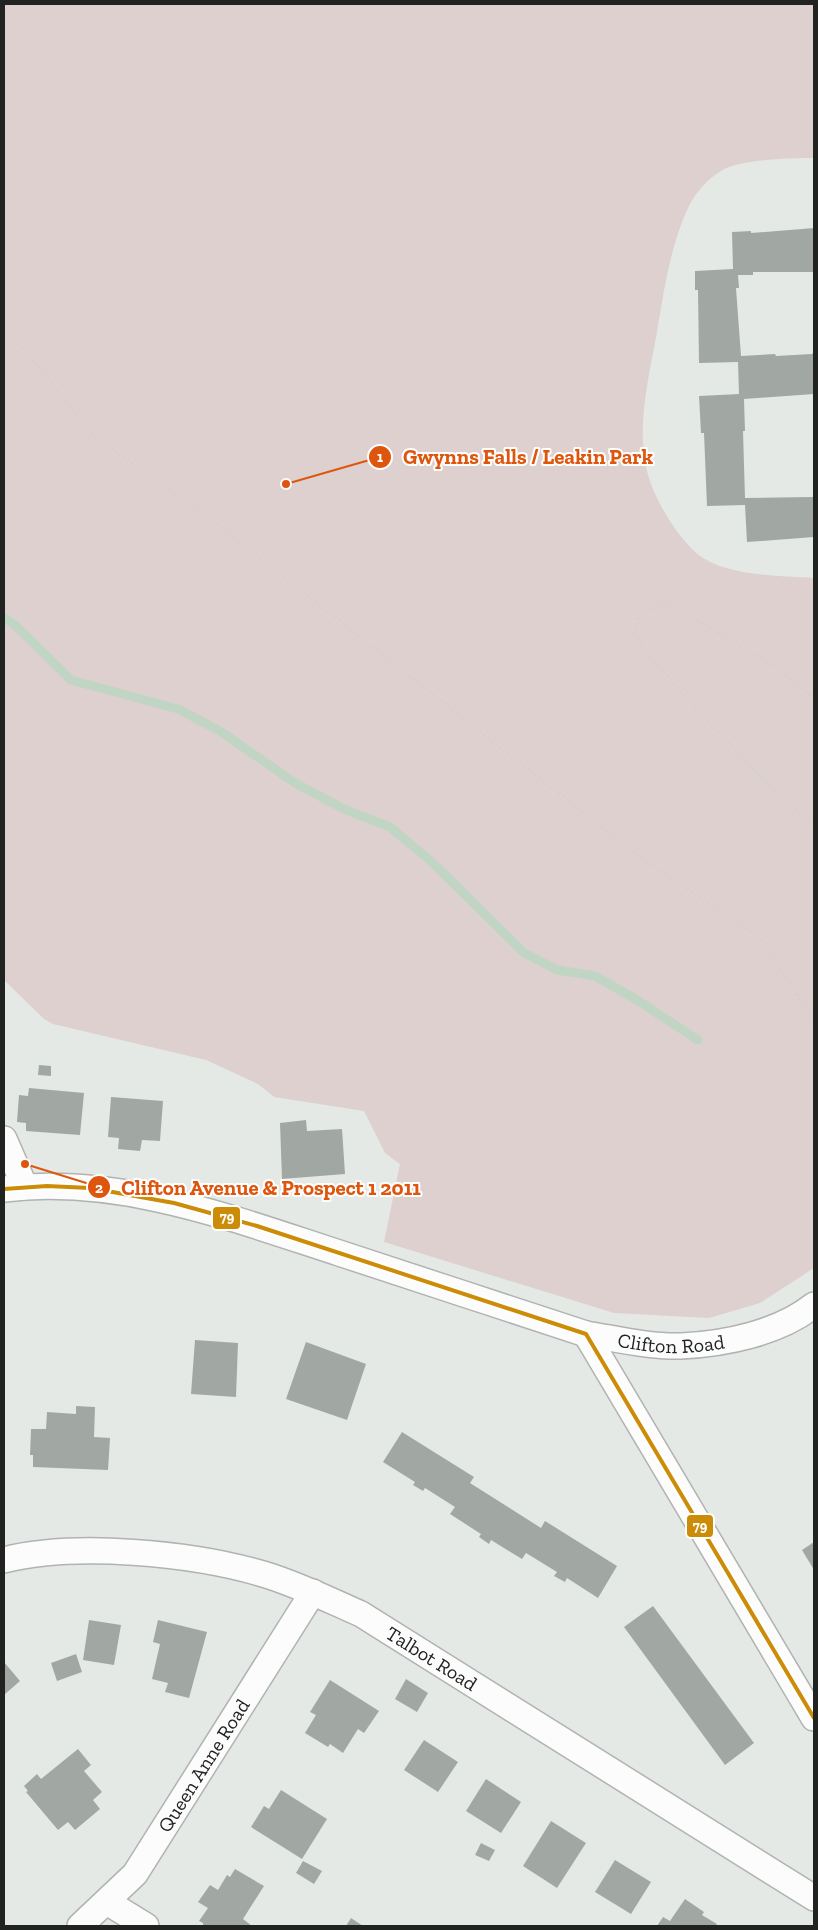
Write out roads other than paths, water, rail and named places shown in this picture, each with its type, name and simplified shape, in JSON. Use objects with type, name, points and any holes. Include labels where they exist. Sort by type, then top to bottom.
[{"type":"street","points":[[4,1139],[9,1147],[14,1188]]},
{"type":"street","name":"Clifton Road","points":[[14,1188],[85,1188],[170,1201],[262,1228],[586,1334],[641,1343],[681,1346],[732,1339],[776,1327],[814,1305]]},
{"type":"street","points":[[586,1334],[814,1718]]},
{"type":"street","name":"Talbot Road","points":[[4,1560],[20,1556],[85,1552],[156,1555],[204,1562],[262,1574],[313,1592],[361,1614],[814,1898]]},
{"type":"street","name":"Queen Anne Road","points":[[80,1926],[135,1874],[313,1592]]},
{"type":"street","points":[[107,1902],[146,1926]]},
{"type":"waterway","points":[[4,618],[14,624],[71,680],[178,709],[220,731],[295,783],[344,809],[390,827],[432,862],[523,952],[557,970],[595,976],[637,1000],[698,1040]]},
{"type":"place","name":"Gwynns Falls / Leakin Park","points":[[286,484]]},
{"type":"place","name":"Clifton Avenue & Prospect 1 2011","points":[[25,1164]]}]
